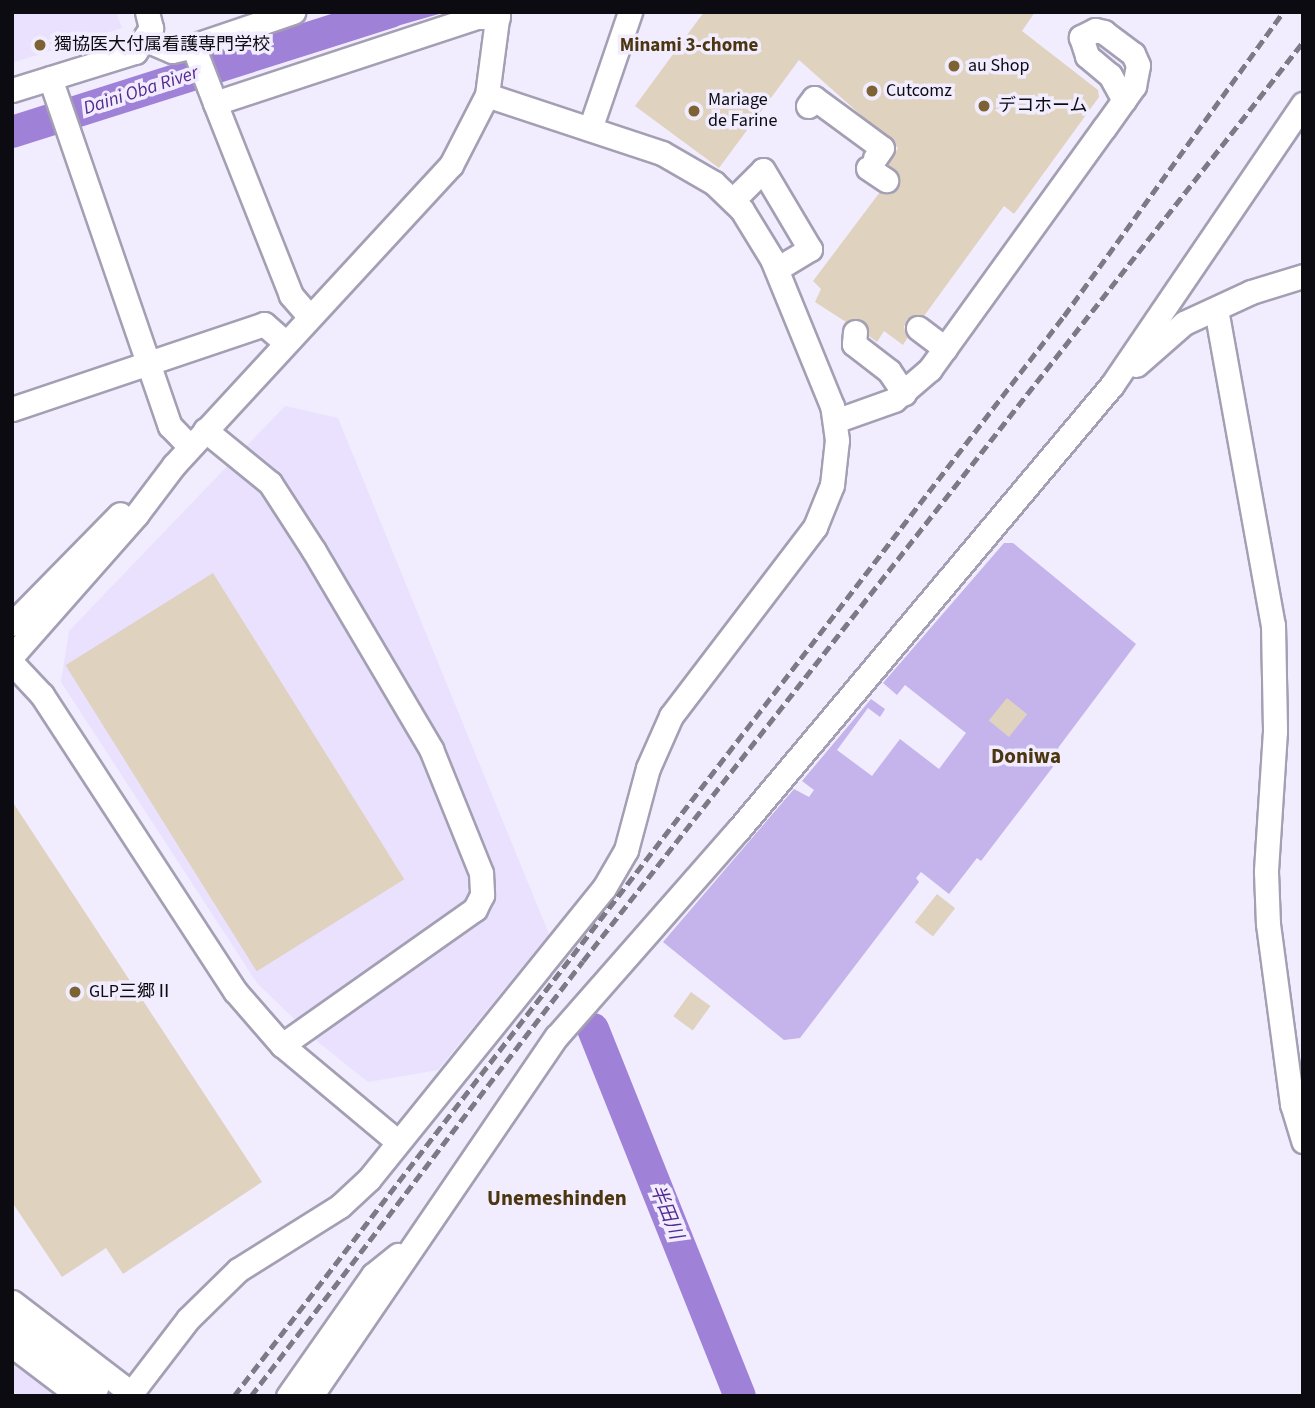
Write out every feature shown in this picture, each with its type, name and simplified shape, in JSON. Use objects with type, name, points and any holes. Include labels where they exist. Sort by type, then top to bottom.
[{"type":"street","points":[[12,90],[54,88],[135,51],[146,40],[151,28],[147,12]]},
{"type":"street","points":[[146,40],[172,51],[195,55],[293,12]]},
{"type":"street","points":[[590,129],[630,12]]},
{"type":"street","points":[[12,624],[78,554],[174,465],[451,164],[487,95],[498,15],[477,18],[210,96]]},
{"type":"street","points":[[195,55],[291,295],[309,316]]},
{"type":"street","points":[[54,88],[170,426],[198,439],[270,483],[314,551],[431,749],[481,873],[482,895],[475,909],[282,1045]]},
{"type":"street","points":[[12,1302],[130,1394],[211,1294],[257,1256],[349,1199],[398,1142],[619,866],[648,768],[671,716],[804,541],[824,509],[836,466],[835,421],[776,269],[751,222],[733,200],[681,162],[487,95]]},
{"type":"street","points":[[808,106],[814,98],[882,148],[876,169]]},
{"type":"street","points":[[835,421],[874,410],[904,393],[945,348],[1124,100]]},
{"type":"street","points":[[311,1396],[557,1035],[739,829],[1112,385],[1303,104]]},
{"type":"street","points":[[733,200],[763,170],[790,202],[810,248],[776,269]]},
{"type":"street","points":[[1112,385],[1184,323],[1303,276]]},
{"type":"street","points":[[1216,309],[1273,625],[1269,924],[1292,1104],[1303,1141]]},
{"type":"street","points":[[12,409],[264,324],[285,342]]},
{"type":"street","points":[[918,328],[945,348]]},
{"type":"street","points":[[855,332],[854,344],[889,371],[904,393]]},
{"type":"street","points":[[12,656],[137,514],[174,465]]},
{"type":"street","points":[[12,663],[41,695],[235,991],[282,1045],[398,1142]]},
{"type":"street","points":[[288,1396],[373,1275],[418,1240]]},
{"type":"street","points":[[12,1323],[87,1392]]},
{"type":"street","points":[[12,1345],[87,1392]]},
{"type":"shaded area","name":"獨協医大付属看護専門学校","points":[[12,12],[116,12],[122,28],[12,63]]},
{"type":"shaded area","points":[[333,12],[446,12],[278,60],[272,43],[335,20]]},
{"type":"shaded area","points":[[285,406],[338,418],[549,934],[438,1070],[368,1082],[318,1042],[257,983],[61,682],[69,631]]},
{"type":"shaded area","points":[[1004,543],[1013,543],[1136,644],[1058,748],[1062,755],[981,861],[977,858],[949,894],[921,872],[916,878],[919,882],[800,1038],[784,1040],[663,942],[794,789],[809,797],[814,790],[802,781],[871,699],[885,709],[880,717],[868,708],[837,750],[872,776],[900,739],[939,769],[966,733],[905,685],[897,695],[883,683]]},
{"type":"shaded area","points":[[12,1356],[63,1396],[12,1396]]},
{"type":"building","points":[[704,12],[1035,12],[1022,31],[1098,90],[1099,97],[1014,214],[1004,206],[924,316],[907,319],[904,327],[908,337],[903,345],[884,331],[877,342],[869,336],[862,320],[846,322],[815,302],[821,289],[813,281],[880,192],[892,193],[898,187],[899,174],[888,164],[898,148],[799,60],[719,168],[635,106]]},
{"type":"building","points":[[213,573],[404,879],[257,971],[65,665]]},
{"type":"building","points":[[1007,698],[1027,714],[1009,737],[989,721]]},
{"type":"building","name":"GLP三郷Ⅱ","points":[[12,801],[262,1182],[123,1274],[106,1248],[62,1277],[12,1202]]},
{"type":"building","points":[[937,894],[955,908],[933,937],[915,922]]},
{"type":"building","points":[[691,992],[710,1006],[693,1030],[673,1016]]},
{"type":"waterway","name":"Daini Oba River","points":[[12,132],[390,12]]},
{"type":"waterway","name":"半田川","points":[[593,1029],[740,1396]]},
{"type":"railway","points":[[234,1396],[1064,316],[1283,12]]},
{"type":"railway","points":[[251,1396],[583,961],[1303,42]]},
{"type":"place","name":"獨協医大付属看護専門学校","points":[[40,45]]},
{"type":"place","name":"au Shop","points":[[954,66]]},
{"type":"place","name":"Cutcomz","points":[[872,91]]},
{"type":"place","name":"デコホーム","points":[[984,106]]},
{"type":"place","name":"Mariage de Farine","points":[[694,111]]},
{"type":"place","name":"GLP三郷Ⅱ","points":[[75,992]]},
{"type":"district","name":"Minami 3-chome","points":[[689,46]]},
{"type":"district","name":"Doniwa","points":[[1026,756]]},
{"type":"district","name":"Unemeshinden","points":[[557,1198]]}]
